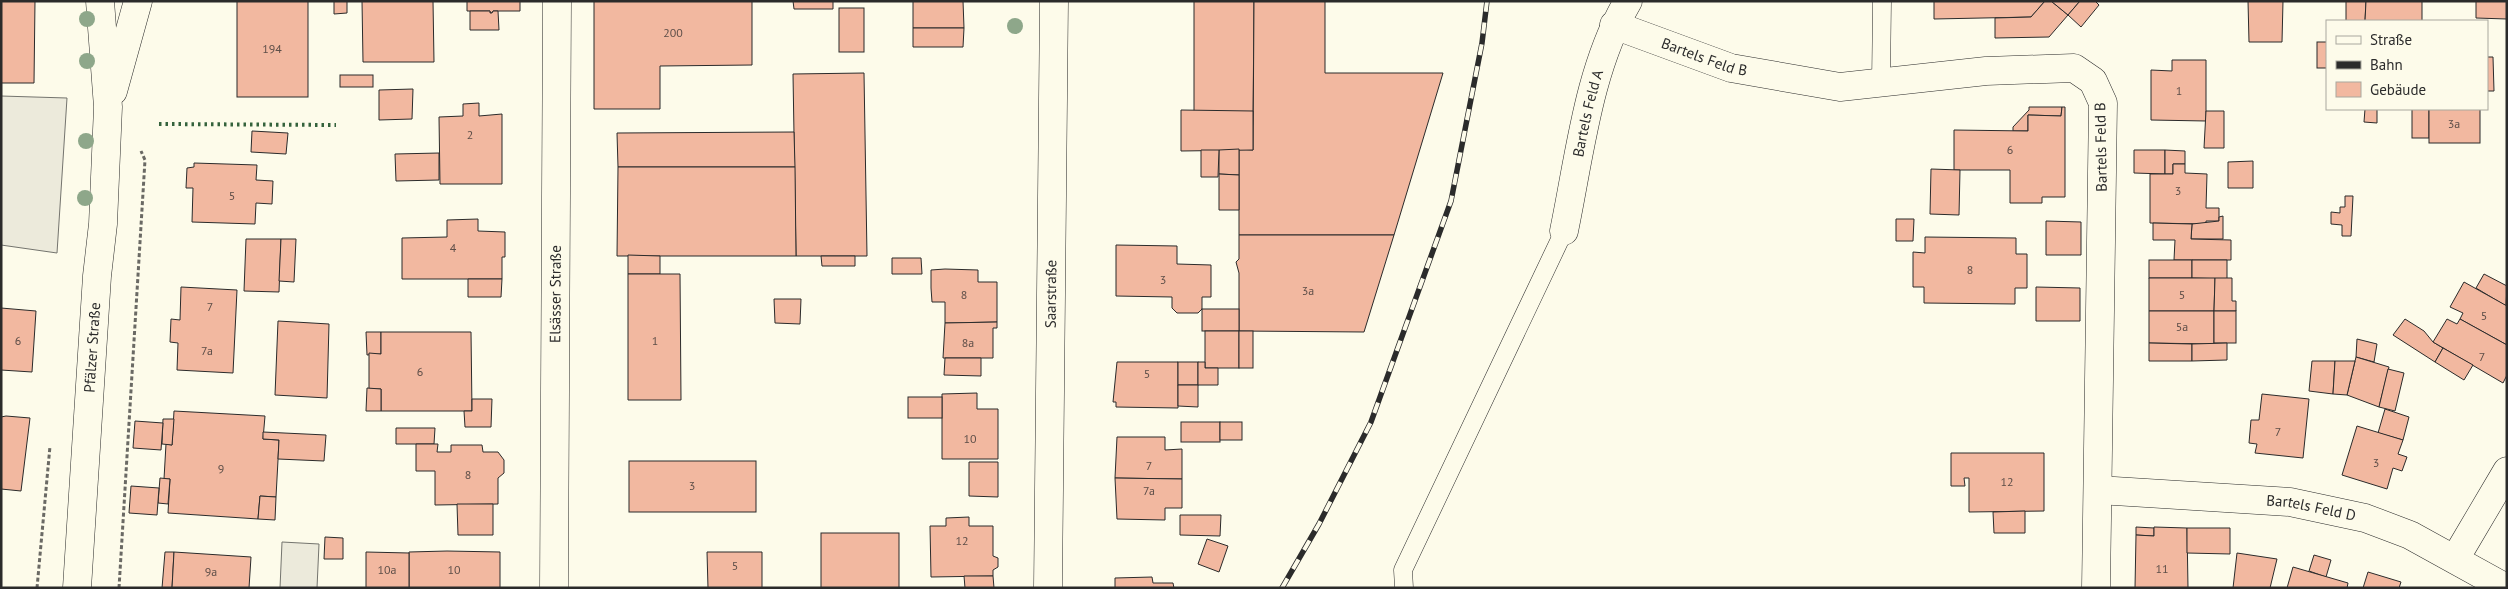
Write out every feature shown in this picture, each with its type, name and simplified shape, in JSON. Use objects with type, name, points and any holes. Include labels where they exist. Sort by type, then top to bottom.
[{"type":"street","name":"Pfälzer Straße","points":[[77,588],[97,276],[103,224],[108,107],[100,1]]},
{"type":"street","name":"Pfälzer Straße","points":[[108,107],[138,1]]},
{"type":"street","name":"Elsässer Straße","points":[[554,588],[557,1]]},
{"type":"street","name":"Saarstraße","points":[[1048,588],[1054,1]]},
{"type":"street","name":"Bartels Feld A","points":[[1564,231],[1598,66],[1614,25],[1628,1]]},
{"type":"street","name":"Bartels Feld B","points":[[1614,25],[1731,68],[1840,87],[1986,71],[2074,68],[2093,81],[2103,103],[2096,588]]},
{"type":"street","points":[[2456,559],[2507,471]]},
{"type":"street","name":"Bartels Feld D","points":[[2098,490],[2290,502],[2365,518],[2410,535],[2506,588]]},
{"type":"lane","points":[[1881,82],[1882,1]]},
{"type":"lane","points":[[1404,588],[1403,570],[1564,231]]},
{"type":"path","points":[[119,588],[145,160],[140,148]]},
{"type":"shaded area","points":[[1,96],[67,98],[57,253],[1,245]]},
{"type":"shaded area","points":[[282,542],[319,544],[317,588],[280,588]]},
{"type":"building","points":[[1,1],[35,1],[34,83],[1,83]]},
{"type":"building","points":[[237,1],[308,1],[308,97],[237,97]]},
{"type":"building","points":[[334,1],[347,1],[347,13],[334,14]]},
{"type":"building","points":[[362,1],[433,1],[434,62],[363,62]]},
{"type":"building","points":[[467,1],[520,1],[520,11],[493,11],[490,13],[490,11],[467,11]]},
{"type":"building","points":[[594,1],[752,1],[752,65],[660,66],[660,109],[594,109]]},
{"type":"building","points":[[793,1],[833,1],[833,9],[794,9]]},
{"type":"building","points":[[913,1],[963,1],[964,28],[913,28]]},
{"type":"building","points":[[1194,1],[1254,1],[1253,125],[1194,125]]},
{"type":"building","points":[[1254,1],[1325,1],[1325,73],[1443,73],[1394,235],[1239,235],[1239,149],[1253,150]]},
{"type":"building","points":[[1934,1],[2045,1],[2031,17],[1934,19]]},
{"type":"building","points":[[2045,1],[2051,1],[2068,15],[2049,37],[1995,38],[1995,18],[2031,17]]},
{"type":"building","points":[[2051,1],[2080,1],[2068,15]]},
{"type":"building","points":[[2080,1],[2095,1],[2099,5],[2081,27],[2068,15]]},
{"type":"building","points":[[2248,1],[2283,1],[2282,42],[2249,42]]},
{"type":"building","points":[[2346,1],[2366,1],[2365,20],[2346,20]]},
{"type":"building","points":[[2366,1],[2422,1],[2422,20],[2365,20]]},
{"type":"building","points":[[2476,1],[2507,1],[2507,19],[2476,18]]},
{"type":"building","points":[[839,8],[864,8],[864,52],[839,52]]},
{"type":"building","points":[[470,11],[490,11],[492,13],[493,11],[498,11],[499,30],[470,30]]},
{"type":"building","points":[[913,28],[964,28],[963,47],[913,47]]},
{"type":"building","points":[[2317,42],[2326,42],[2326,68],[2317,68]]},
{"type":"building","points":[[2488,57],[2493,57],[2494,91],[2488,91]]},
{"type":"building","points":[[2172,60],[2206,60],[2206,121],[2151,120],[2151,70],[2172,71]]},
{"type":"building","points":[[864,73],[867,256],[796,256],[793,74]]},
{"type":"building","points":[[340,75],[373,75],[373,87],[340,87]]},
{"type":"building","points":[[413,89],[412,119],[379,120],[379,90]]},
{"type":"building","points":[[479,103],[479,116],[502,114],[502,184],[440,184],[439,117],[463,116],[463,104]]},
{"type":"building","points":[[2029,107],[2062,107],[2061,116],[2028,115],[2028,131],[2013,131],[2013,127],[2029,110]]},
{"type":"building","points":[[2062,107],[2065,107],[2065,197],[2042,197],[2042,203],[2010,203],[2010,170],[1954,170],[1954,130],[2028,131],[2028,115],[2061,116]]},
{"type":"building","points":[[1181,110],[1253,111],[1253,150],[1181,151]]},
{"type":"building","points":[[2365,110],[2377,110],[2377,123],[2364,122]]},
{"type":"building","points":[[2412,110],[2429,110],[2429,138],[2412,138]]},
{"type":"building","points":[[2429,110],[2480,110],[2480,143],[2429,143]]},
{"type":"building","points":[[2206,111],[2224,111],[2224,148],[2204,148]]},
{"type":"building","points":[[252,131],[288,133],[286,154],[251,152]]},
{"type":"building","points":[[794,132],[795,167],[618,167],[617,133]]},
{"type":"building","points":[[1239,149],[1239,175],[1219,174],[1219,150]]},
{"type":"building","points":[[1201,150],[1219,150],[1218,177],[1201,177]]},
{"type":"building","points":[[2134,150],[2165,150],[2165,174],[2134,173]]},
{"type":"building","points":[[2165,150],[2185,151],[2185,164],[2173,164],[2173,174],[2165,174]]},
{"type":"building","points":[[439,153],[439,180],[396,181],[395,154]]},
{"type":"building","points":[[2253,161],[2253,188],[2228,188],[2228,162]]},
{"type":"building","points":[[194,163],[257,165],[256,180],[273,181],[272,204],[256,203],[255,224],[192,222],[193,188],[186,188],[187,168],[194,167]]},
{"type":"building","points":[[2173,164],[2185,164],[2185,173],[2207,174],[2206,208],[2219,208],[2219,221],[2206,221],[2206,224],[2150,223],[2150,174],[2173,174]]},
{"type":"building","points":[[618,167],[795,167],[796,256],[617,256]]},
{"type":"building","points":[[1931,169],[1960,170],[1959,215],[1930,214]]},
{"type":"building","points":[[1219,174],[1239,175],[1239,210],[1219,210]]},
{"type":"building","points":[[2345,196],[2353,196],[2351,236],[2342,236],[2342,225],[2331,224],[2331,212],[2340,213],[2340,207],[2345,207]]},
{"type":"building","points":[[2223,216],[2223,239],[2191,239],[2192,224],[2219,221],[2219,217]]},
{"type":"building","points":[[478,219],[478,231],[505,232],[505,257],[502,257],[502,279],[402,279],[402,238],[447,237],[447,220]]},
{"type":"building","points":[[1896,219],[1914,219],[1913,241],[1896,241]]},
{"type":"building","points":[[2046,221],[2081,222],[2081,255],[2046,255]]},
{"type":"building","points":[[2153,223],[2192,224],[2191,239],[2231,240],[2231,260],[2174,260],[2175,240],[2153,240]]},
{"type":"building","points":[[1239,235],[1394,235],[1364,332],[1239,331],[1239,273],[1236,262],[1239,259]]},
{"type":"building","points":[[1925,237],[2016,238],[2016,254],[2027,254],[2027,288],[2015,288],[2015,304],[1924,303],[1924,287],[1913,287],[1913,252],[1925,253]]},
{"type":"building","points":[[246,239],[281,239],[279,292],[244,291]]},
{"type":"building","points":[[281,239],[296,239],[294,282],[279,281]]},
{"type":"building","points":[[1116,245],[1177,246],[1177,264],[1211,265],[1211,297],[1202,297],[1202,309],[1198,313],[1177,313],[1172,308],[1172,297],[1116,296]]},
{"type":"building","points":[[628,255],[660,256],[660,274],[628,274]]},
{"type":"building","points":[[821,256],[855,256],[855,266],[822,266]]},
{"type":"building","points":[[892,258],[921,258],[922,274],[892,274]]},
{"type":"building","points":[[2149,260],[2192,260],[2192,278],[2149,278]]},
{"type":"building","points":[[2192,260],[2227,260],[2227,279],[2192,278]]},
{"type":"building","points":[[931,270],[978,270],[978,282],[997,282],[997,322],[945,323],[945,302],[932,302]]},
{"type":"building","points":[[628,274],[680,274],[681,400],[628,400]]},
{"type":"building","points":[[2484,274],[2507,286],[2506,306],[2476,288]]},
{"type":"building","points":[[2149,278],[2215,278],[2214,311],[2149,311]]},
{"type":"building","points":[[2215,278],[2232,278],[2232,301],[2236,301],[2236,311],[2214,311]]},
{"type":"building","points":[[468,279],[502,279],[501,297],[468,297]]},
{"type":"building","points":[[2464,282],[2507,306],[2507,345],[2460,319],[2463,313],[2450,307]]},
{"type":"building","points":[[181,287],[237,290],[233,373],[177,370],[178,343],[170,342],[171,319],[180,320]]},
{"type":"building","points":[[2036,287],[2080,288],[2080,321],[2036,321]]},
{"type":"building","points":[[774,299],[801,299],[800,324],[775,323]]},
{"type":"building","points":[[1,308],[36,311],[32,372],[1,370]]},
{"type":"building","points":[[1202,309],[1239,309],[1239,331],[1202,331]]},
{"type":"building","points":[[2149,311],[2214,311],[2214,344],[2149,343]]},
{"type":"building","points":[[2214,311],[2236,311],[2236,343],[2214,343]]},
{"type":"building","points":[[2405,319],[2424,331],[2433,342],[2443,348],[2435,362],[2393,335]]},
{"type":"building","points":[[2447,319],[2457,324],[2460,319],[2507,345],[2507,375],[2503,383],[2433,342]]},
{"type":"building","points":[[278,321],[329,324],[327,398],[275,395]]},
{"type":"building","points":[[997,322],[997,328],[993,328],[993,358],[943,358],[945,323]]},
{"type":"building","points":[[1205,331],[1239,331],[1239,368],[1205,368]]},
{"type":"building","points":[[1239,331],[1253,331],[1253,368],[1239,368]]},
{"type":"building","points":[[366,332],[381,332],[381,354],[367,355]]},
{"type":"building","points":[[381,332],[471,332],[472,411],[381,411],[381,389],[369,389],[369,353],[381,354]]},
{"type":"building","points":[[2357,339],[2377,344],[2374,362],[2356,357]]},
{"type":"building","points":[[2149,343],[2192,344],[2192,361],[2149,361]]},
{"type":"building","points":[[2227,343],[2227,360],[2192,361],[2192,344]]},
{"type":"building","points":[[2443,348],[2473,365],[2464,380],[2435,362]]},
{"type":"building","points":[[2356,357],[2389,367],[2379,407],[2347,395]]},
{"type":"building","points":[[945,358],[981,358],[981,376],[944,375]]},
{"type":"building","points":[[2312,361],[2335,361],[2333,394],[2309,391]]},
{"type":"building","points":[[2335,361],[2355,361],[2347,395],[2333,394]]},
{"type":"building","points":[[1117,362],[1178,362],[1178,408],[1116,407],[1116,402],[1113,402]]},
{"type":"building","points":[[1178,362],[1198,362],[1198,385],[1178,385]]},
{"type":"building","points":[[1198,362],[1205,362],[1205,368],[1218,368],[1218,385],[1198,385]]},
{"type":"building","points":[[2388,369],[2404,373],[2395,411],[2379,407]]},
{"type":"building","points":[[1178,385],[1198,385],[1198,407],[1178,406]]},
{"type":"building","points":[[367,388],[381,389],[381,411],[366,411]]},
{"type":"building","points":[[977,393],[977,409],[998,409],[998,459],[942,459],[942,394]]},
{"type":"building","points":[[2262,394],[2309,399],[2303,458],[2255,453],[2257,444],[2249,443],[2251,420],[2259,420]]},
{"type":"building","points":[[908,397],[942,397],[942,418],[908,418]]},
{"type":"building","points":[[472,399],[492,399],[491,427],[465,427],[464,411],[472,411]]},
{"type":"building","points":[[2385,409],[2409,417],[2403,440],[2378,433]]},
{"type":"building","points":[[174,411],[265,416],[263,439],[279,440],[276,497],[260,496],[258,519],[168,513],[170,479],[164,479],[166,444],[172,445]]},
{"type":"building","points":[[1,417],[30,418],[21,491],[1,489]]},
{"type":"building","points":[[163,419],[174,419],[172,445],[162,444]]},
{"type":"building","points":[[135,421],[163,423],[161,450],[133,448]]},
{"type":"building","points":[[1181,422],[1220,422],[1220,442],[1181,442]]},
{"type":"building","points":[[1220,422],[1242,422],[1242,440],[1220,440]]},
{"type":"building","points":[[2357,426],[2403,440],[2398,454],[2407,457],[2402,471],[2393,468],[2387,489],[2342,475]]},
{"type":"building","points":[[396,428],[435,428],[434,444],[396,444]]},
{"type":"building","points":[[263,432],[326,435],[324,461],[278,459],[279,440],[263,439]]},
{"type":"building","points":[[1117,437],[1165,437],[1165,450],[1182,449],[1182,479],[1115,478]]},
{"type":"building","points":[[416,444],[438,444],[437,452],[451,452],[451,445],[482,445],[483,452],[498,452],[504,460],[504,473],[498,478],[498,504],[435,505],[435,471],[416,471]]},
{"type":"building","points":[[1951,453],[2044,453],[2044,511],[1969,512],[1969,478],[1964,478],[1965,486],[1951,486]]},
{"type":"building","points":[[629,461],[756,461],[756,512],[629,512]]},
{"type":"building","points":[[969,462],[998,462],[998,497],[969,496]]},
{"type":"building","points":[[160,478],[170,479],[168,504],[158,503]]},
{"type":"building","points":[[1115,478],[1182,479],[1182,508],[1165,508],[1165,520],[1117,519]]},
{"type":"building","points":[[131,486],[159,488],[157,515],[129,513]]},
{"type":"building","points":[[260,496],[276,497],[275,520],[258,519]]},
{"type":"building","points":[[457,504],[493,504],[493,535],[458,535]]},
{"type":"building","points":[[2025,511],[2025,533],[1994,533],[1993,512]]},
{"type":"building","points":[[1180,515],[1221,515],[1220,536],[1180,535]]},
{"type":"building","points":[[969,517],[969,526],[993,526],[993,556],[998,558],[998,567],[993,570],[993,576],[931,577],[930,526],[946,526],[946,518]]},
{"type":"building","points":[[2136,527],[2154,528],[2154,536],[2136,535]]},
{"type":"building","points":[[2154,527],[2187,528],[2188,588],[2135,588],[2136,535],[2154,536]]},
{"type":"building","points":[[2187,528],[2230,528],[2230,554],[2187,553]]},
{"type":"building","points":[[821,533],[899,533],[899,588],[821,588]]},
{"type":"building","points":[[325,537],[343,538],[343,559],[324,559]]},
{"type":"building","points":[[1207,539],[1228,546],[1219,572],[1198,564]]},
{"type":"building","points":[[165,552],[174,552],[172,588],[162,588]]},
{"type":"building","points":[[174,552],[251,557],[249,588],[172,588]]},
{"type":"building","points":[[366,552],[409,553],[409,588],[366,588]]},
{"type":"building","points":[[409,552],[500,552],[500,588],[409,588]]},
{"type":"building","points":[[707,552],[762,552],[762,588],[708,588]]},
{"type":"building","points":[[2237,553],[2277,559],[2270,588],[2233,588]]},
{"type":"building","points":[[2314,555],[2331,560],[2326,577],[2309,571]]},
{"type":"building","points":[[2293,567],[2348,583],[2347,588],[2287,588]]},
{"type":"building","points":[[2368,572],[2401,582],[2399,588],[2363,588]]},
{"type":"building","points":[[964,576],[993,576],[994,588],[965,588]]},
{"type":"building","points":[[1152,577],[1153,583],[1173,583],[1174,588],[1115,588],[1115,578]]},
{"type":"railway","points":[[1282,588],[1319,524],[1371,422],[1451,201],[1482,43],[1487,1]]},
{"type":"hedge","points":[[159,124],[336,125]]}]
